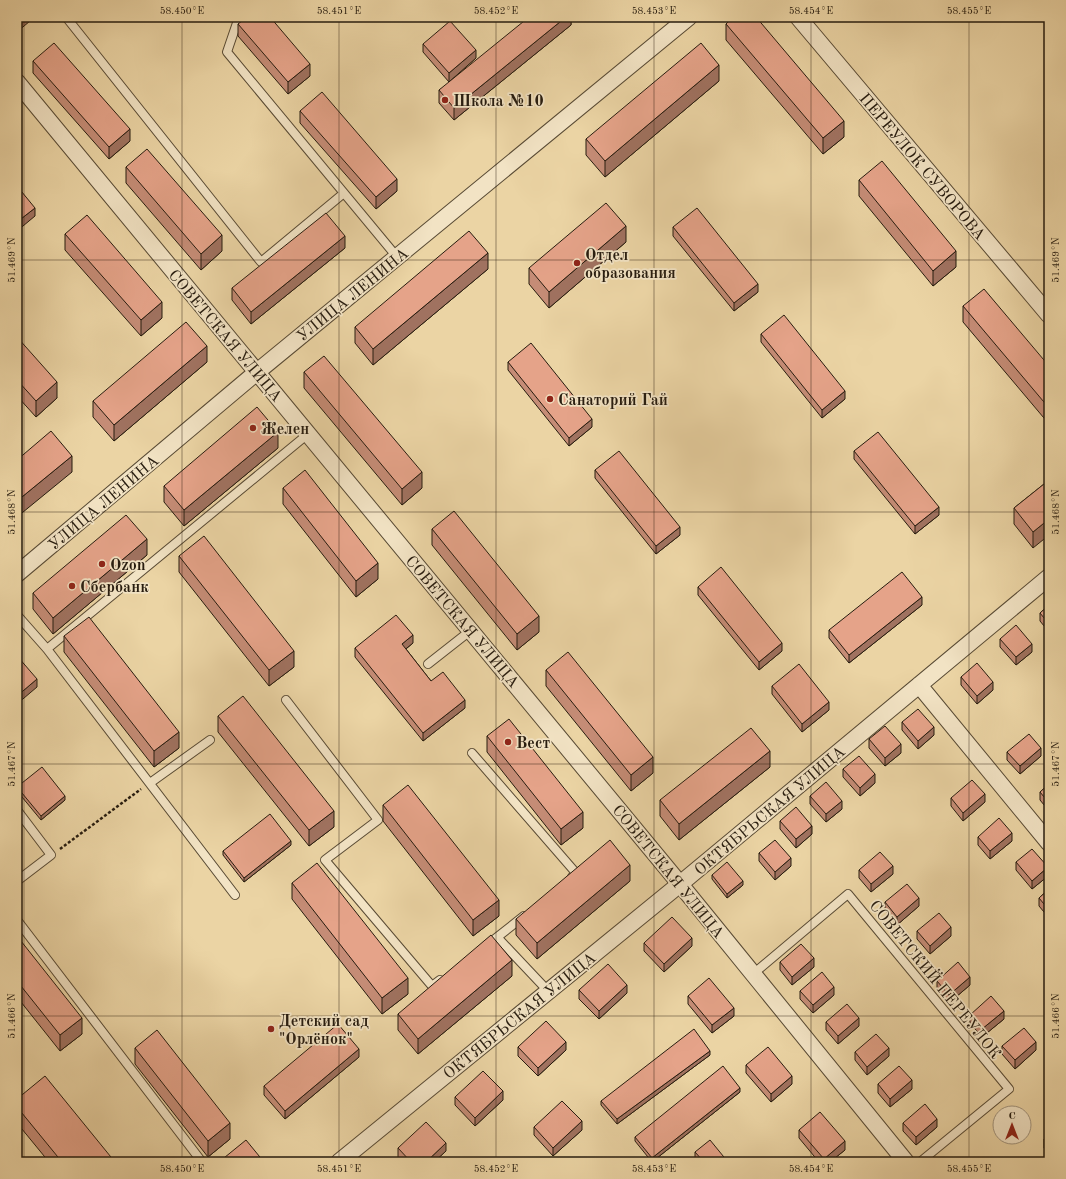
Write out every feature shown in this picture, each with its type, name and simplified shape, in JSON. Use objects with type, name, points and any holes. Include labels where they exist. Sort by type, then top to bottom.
[{"type":"street","name":"УЛИЦА ЛЕНИНА","points":[[17,574],[257,372],[689,17]]},
{"type":"street","name":"ПЕРЕУЛОК СУВОРОВА","points":[[798,17],[1049,316]]},
{"type":"street","name":"СОВЕТСКАЯ УЛИЦА","points":[[17,82],[680,884],[906,1162]]},
{"type":"street","name":"ОКТЯБРЬСКАЯ УЛИЦА","points":[[339,1162],[680,884],[1049,577]]},
{"type":"street","points":[[919,685],[1048,842]]},
{"type":"lane","points":[[66,17],[261,262],[344,193]]},
{"type":"lane","points":[[239,17],[227,52],[397,257]]},
{"type":"lane","points":[[48,649],[308,434]]},
{"type":"lane","points":[[17,615],[48,649],[235,895]]},
{"type":"lane","points":[[428,664],[470,631]]},
{"type":"lane","points":[[286,700],[378,820],[325,860],[432,986],[444,977]]},
{"type":"lane","points":[[150,783],[210,740]]},
{"type":"lane","points":[[472,753],[576,873],[564,883]]},
{"type":"lane","points":[[17,810],[51,855],[17,881]]},
{"type":"lane","name":"СОВЕТСКИЙ ПЕРЕУЛОК","points":[[753,974],[848,894],[1009,1089],[920,1162]]},
{"type":"lane","points":[[480,951],[528,913]]},
{"type":"lane","points":[[17,920],[202,1162]]},
{"type":"lane","points":[[498,938],[548,992]]},
{"type":"path","points":[[51,855],[150,783]]},
{"type":"building","points":[[247,17],[270,17],[310,64],[288,82],[238,24]]},
{"type":"building","points":[[529,17],[566,17],[454,108],[439,90]]},
{"type":"building","points":[[733,17],[756,17],[844,121],[823,138],[726,24]]},
{"type":"building","points":[[450,21],[476,50],[449,73],[423,44]]},
{"type":"building","points":[[54,43],[130,129],[109,147],[33,61]]},
{"type":"building","points":[[701,43],[719,65],[605,161],[586,139]]},
{"type":"building","points":[[322,92],[397,179],[376,197],[300,111]]},
{"type":"building","points":[[147,149],[222,235],[201,254],[126,167]]},
{"type":"building","points":[[882,161],[956,251],[933,271],[859,180]]},
{"type":"building","points":[[17,186],[35,208],[17,222]]},
{"type":"building","points":[[606,203],[626,226],[549,292],[529,268]]},
{"type":"building","points":[[697,208],[758,284],[734,303],[673,227]]},
{"type":"building","points":[[326,213],[345,236],[251,312],[232,288]]},
{"type":"building","points":[[87,215],[162,302],[141,320],[65,234]]},
{"type":"building","points":[[469,231],[488,253],[373,349],[355,327]]},
{"type":"building","points":[[984,289],[1049,366],[1049,408],[963,306]]},
{"type":"building","points":[[784,315],[845,391],[822,410],[761,334]]},
{"type":"building","points":[[186,322],[207,346],[114,425],[93,401]]},
{"type":"building","points":[[17,337],[57,382],[36,401],[17,380]]},
{"type":"building","name":"Санаторий Гай","points":[[531,343],[592,419],[569,438],[508,362]]},
{"type":"building","points":[[324,356],[422,472],[402,489],[304,372]]},
{"type":"building","points":[[257,407],[278,432],[184,510],[164,486]]},
{"type":"building","points":[[51,431],[72,456],[17,501],[17,460]]},
{"type":"building","points":[[878,432],[939,507],[915,526],[854,451]]},
{"type":"building","points":[[619,451],[680,527],[656,546],[595,470]]},
{"type":"building","points":[[305,470],[378,563],[356,581],[283,488]]},
{"type":"building","points":[[1049,480],[1049,519],[1033,532],[1014,508]]},
{"type":"building","points":[[454,511],[539,616],[517,634],[432,529]]},
{"type":"building","points":[[126,515],[147,539],[53,618],[33,593]]},
{"type":"building","points":[[204,536],[294,651],[269,670],[179,556]]},
{"type":"building","points":[[721,567],[782,643],[759,662],[698,587]]},
{"type":"building","points":[[902,572],[922,597],[849,655],[829,630]]},
{"type":"building","points":[[1049,605],[1049,624],[1040,613]]},
{"type":"building","points":[[396,615],[413,635],[402,644],[431,681],[443,672],[465,700],[423,733],[355,648]]},
{"type":"building","points":[[89,617],[179,732],[154,751],[64,636]]},
{"type":"building","points":[[1016,625],[1032,644],[1016,657],[1000,639]]},
{"type":"building","points":[[568,652],[653,757],[631,775],[546,670]]},
{"type":"building","points":[[17,657],[37,679],[17,696]]},
{"type":"building","points":[[977,663],[993,682],[977,696],[961,677]]},
{"type":"building","points":[[799,664],[829,702],[802,724],[772,686]]},
{"type":"building","points":[[243,696],[334,811],[309,830],[218,716]]},
{"type":"building","points":[[918,709],[934,727],[918,741],[902,722]]},
{"type":"building","points":[[509,719],[583,812],[561,829],[487,736]]},
{"type":"building","points":[[885,726],[901,744],[885,758],[869,739]]},
{"type":"building","points":[[751,728],[770,751],[679,824],[660,800]]},
{"type":"building","points":[[1029,734],[1041,748],[1020,766],[1007,752]]},
{"type":"building","points":[[859,756],[875,774],[860,788],[843,769]]},
{"type":"building","points":[[42,767],[65,796],[41,816],[17,787]]},
{"type":"building","points":[[972,780],[985,794],[963,813],[951,798]]},
{"type":"building","points":[[826,782],[842,801],[826,814],[810,796]]},
{"type":"building","points":[[1049,784],[1049,803],[1040,792]]},
{"type":"building","points":[[408,785],[499,900],[473,920],[383,805]]},
{"type":"building","points":[[796,807],[812,826],[796,839],[780,821]]},
{"type":"building","points":[[270,814],[291,841],[244,878],[223,851]]},
{"type":"building","points":[[999,818],[1012,833],[990,851],[978,837]]},
{"type":"building","points":[[610,840],[630,865],[537,943],[516,919]]},
{"type":"building","points":[[775,840],[791,858],[775,872],[759,853]]},
{"type":"building","points":[[1032,849],[1048,867],[1032,881],[1016,862]]},
{"type":"building","points":[[880,852],[893,866],[871,884],[859,870]]},
{"type":"building","points":[[727,862],[743,881],[727,894],[712,875]]},
{"type":"building","points":[[317,863],[408,978],[382,998],[292,883]]},
{"type":"building","points":[[907,884],[919,898],[897,917],[885,902]]},
{"type":"building","points":[[1049,889],[1049,910],[1039,898]]},
{"type":"building","points":[[939,913],[951,927],[930,946],[917,931]]},
{"type":"building","points":[[672,917],[692,938],[664,964],[644,943]]},
{"type":"building","points":[[491,935],[512,960],[418,1039],[398,1014]]},
{"type":"building","points":[[17,936],[82,1018],[60,1035],[17,981]]},
{"type":"building","points":[[801,944],[814,958],[792,977],[780,962]]},
{"type":"building","points":[[958,962],[970,977],[949,995],[937,981]]},
{"type":"building","points":[[608,964],[627,985],[599,1011],[579,990]]},
{"type":"building","points":[[822,972],[834,987],[813,1005],[800,991]]},
{"type":"building","points":[[709,978],[734,1008],[712,1025],[688,996]]},
{"type":"building","points":[[991,996],[1004,1011],[982,1029],[970,1015]]},
{"type":"building","points":[[847,1004],[859,1018],[838,1036],[826,1022]]},
{"type":"building","points":[[546,1021],[566,1042],[538,1068],[518,1047]]},
{"type":"building","points":[[338,1024],[359,1049],[285,1111],[264,1086]]},
{"type":"building","points":[[1024,1028],[1036,1042],[1015,1060],[1002,1046]]},
{"type":"building","points":[[694,1029],[710,1051],[617,1119],[601,1101]]},
{"type":"building","points":[[157,1030],[230,1123],[208,1141],[135,1048]]},
{"type":"building","points":[[876,1034],[889,1048],[867,1067],[855,1052]]},
{"type":"building","points":[[768,1047],[792,1076],[771,1094],[746,1065]]},
{"type":"building","points":[[723,1066],[740,1088],[652,1158],[635,1137]]},
{"type":"building","points":[[899,1066],[912,1080],[890,1099],[878,1084]]},
{"type":"building","points":[[483,1071],[503,1091],[475,1118],[455,1097]]},
{"type":"building","points":[[45,1076],[115,1162],[62,1162],[17,1107],[17,1099]]},
{"type":"building","points":[[562,1101],[582,1121],[553,1148],[534,1127]]},
{"type":"building","points":[[925,1104],[937,1119],[916,1137],[903,1123]]},
{"type":"building","points":[[820,1112],[845,1141],[824,1159],[799,1130]]},
{"type":"building","points":[[426,1122],[446,1143],[426,1162],[411,1162],[398,1148]]},
{"type":"building","points":[[1049,1135],[1049,1145],[1044,1139]]},
{"type":"building","points":[[246,1140],[264,1162],[219,1162]]},
{"type":"building","points":[[710,1140],[728,1162],[704,1162],[695,1152]]},
{"type":"building","points":[[1033,1157],[1037,1162],[1028,1162]]},
{"type":"place","name":"Школа №10","points":[[445,100]]},
{"type":"place","name":"Отдел образования","points":[[577,263]]},
{"type":"place","name":"Санаторий Гай","points":[[550,399]]},
{"type":"place","name":"Желен","points":[[253,428]]},
{"type":"place","name":"Ozon","points":[[102,564]]},
{"type":"place","name":"Сбербанк","points":[[72,586]]},
{"type":"place","name":"Вест","points":[[508,742]]},
{"type":"place","name":"Детский сад \"Орлёнок\"","points":[[271,1029]]}]
